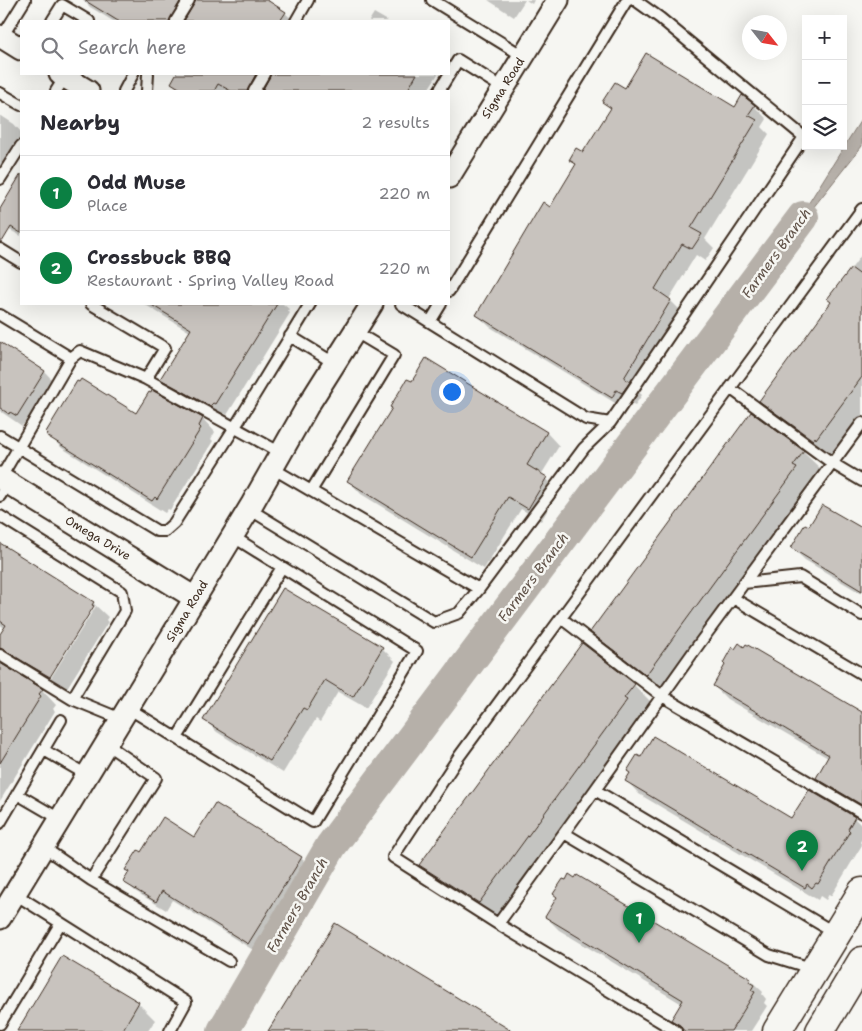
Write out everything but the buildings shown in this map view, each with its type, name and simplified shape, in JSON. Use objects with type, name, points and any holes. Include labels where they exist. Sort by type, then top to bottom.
[{"type":"main road","points":[[777,1031],[862,892]]},
{"type":"main road","points":[[820,1031],[862,961]]},
{"type":"street","name":"Sigma Road","points":[[450,175],[558,0]]},
{"type":"street","points":[[1,36],[20,48]]},
{"type":"street","points":[[61,81],[85,90]]},
{"type":"street","name":"Sigma Road","points":[[0,918],[7,889],[43,847],[196,598],[334,363],[371,305]]},
{"type":"street","name":"Omega Drive","points":[[2,484],[196,598]]},
{"type":"lane","points":[[1,36],[25,0]]},
{"type":"lane","points":[[177,20],[189,0]]},
{"type":"lane","points":[[297,20],[308,0]]},
{"type":"lane","points":[[432,0],[523,56]]},
{"type":"lane","points":[[450,289],[626,0]]},
{"type":"lane","points":[[249,509],[434,622],[459,613],[584,448],[610,423],[804,137],[660,18],[634,0]]},
{"type":"lane","points":[[53,20],[62,5],[87,20]]},
{"type":"lane","points":[[450,73],[458,60],[503,88]]},
{"type":"lane","points":[[125,90],[132,75]]},
{"type":"lane","points":[[148,75],[148,90]]},
{"type":"lane","points":[[255,90],[263,75]]},
{"type":"lane","points":[[440,90],[449,75]]},
{"type":"lane","points":[[0,93],[20,105]]},
{"type":"lane","points":[[0,179],[20,148]]},
{"type":"lane","points":[[676,1031],[498,924],[393,857],[458,758],[862,209]]},
{"type":"lane","points":[[0,249],[20,261]]},
{"type":"lane","points":[[93,305],[165,348],[146,379]]},
{"type":"lane","points":[[0,436],[157,530],[165,531],[174,523],[309,305]]},
{"type":"lane","points":[[403,305],[586,419],[610,423]]},
{"type":"lane","points":[[430,322],[440,305]]},
{"type":"lane","points":[[0,315],[71,358]]},
{"type":"lane","points":[[311,491],[394,355],[354,332]]},
{"type":"lane","points":[[290,336],[334,363]]},
{"type":"lane","points":[[2,484],[18,448],[71,358],[80,351],[146,379],[235,427],[277,460],[311,491],[478,589]]},
{"type":"lane","points":[[730,388],[832,464],[862,481]]},
{"type":"lane","points":[[498,924],[744,582],[862,423]]},
{"type":"lane","points":[[0,516],[122,592],[125,611],[72,699]]},
{"type":"lane","points":[[0,656],[72,699],[125,714],[177,738],[313,822],[416,651],[232,536]]},
{"type":"lane","points":[[177,738],[282,568]]},
{"type":"lane","points":[[744,582],[800,577],[862,614]]},
{"type":"lane","points":[[733,598],[862,674]]},
{"type":"lane","points":[[561,618],[662,696],[862,813]]},
{"type":"lane","points":[[0,823],[62,720]]},
{"type":"lane","points":[[91,880],[156,778],[106,744]]},
{"type":"lane","points":[[44,750],[87,775]]},
{"type":"lane","points":[[595,790],[836,933]]},
{"type":"lane","points":[[17,794],[60,819]]},
{"type":"lane","points":[[564,833],[769,955],[814,969]]},
{"type":"lane","points":[[43,847],[91,880],[229,961]]},
{"type":"lane","points":[[7,889],[186,1002],[170,1031]]},
{"type":"lane","points":[[0,1024],[60,924]]},
{"type":"shaded area","points":[[862,118],[862,146],[778,252],[842,150],[847,150],[847,142]]},
{"type":"waterway","name":"Farmers Branch","points":[[223,1031],[331,846],[803,217]]},
{"type":"place","name":"Crossbuck BBQ","points":[[802,871]]},
{"type":"place","name":"Odd Muse","points":[[639,943]]}]
